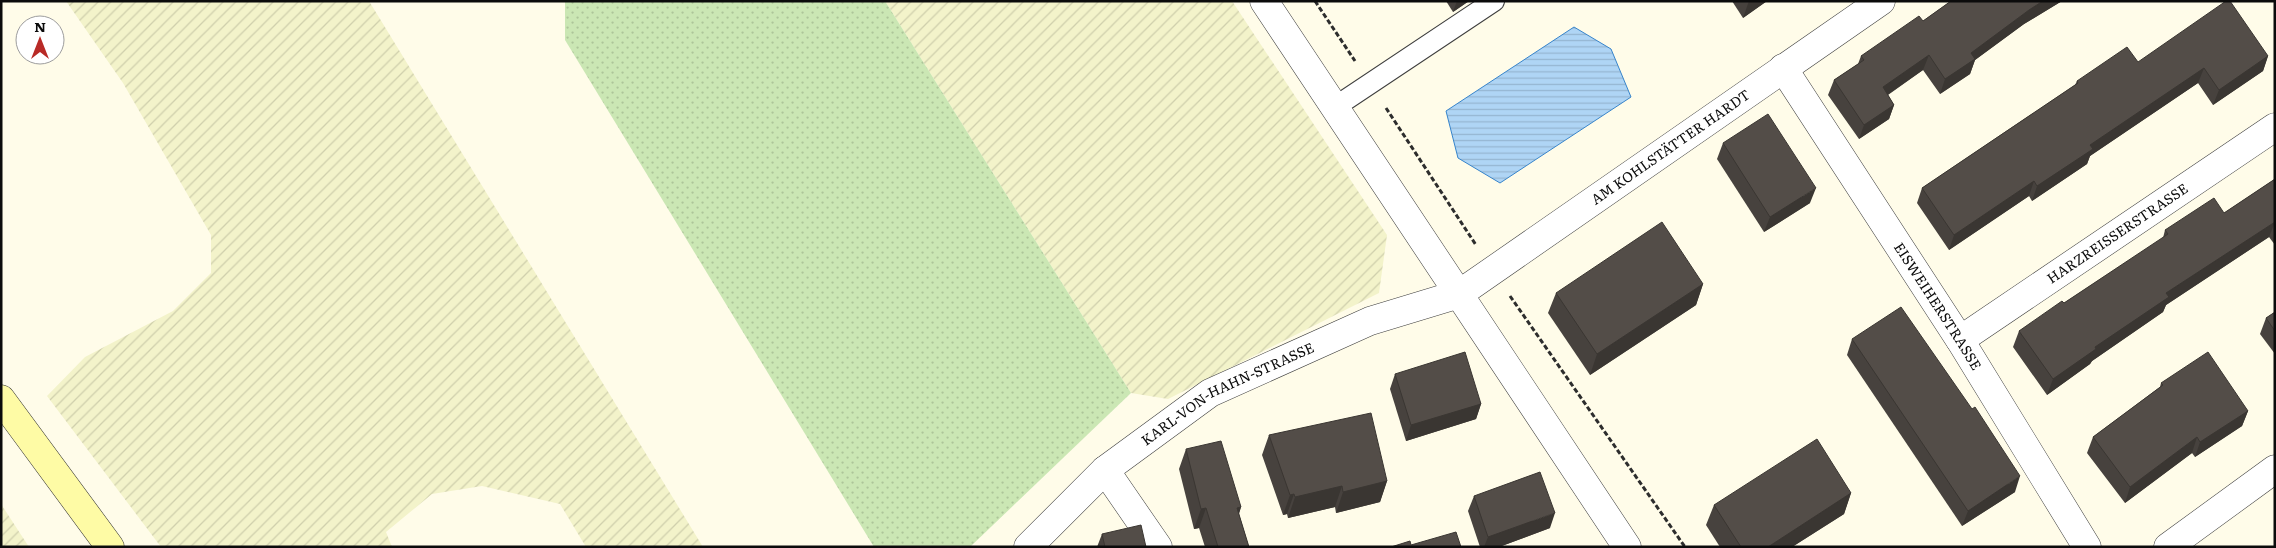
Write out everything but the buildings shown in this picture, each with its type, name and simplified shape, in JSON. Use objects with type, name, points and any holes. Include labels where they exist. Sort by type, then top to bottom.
[{"type":"main road","points":[[1,399],[110,547]]},
{"type":"street","points":[[1264,1],[1627,547]]},
{"type":"street","name":"AM KOHLSTÄTTER HARDT","points":[[1458,294],[1882,1]]},
{"type":"street","name":"EISWEIHERSTRASSE","points":[[1783,68],[1960,340],[2087,547]]},
{"type":"street","name":"HARZREISSERSTRASSE","points":[[1960,340],[2275,127]]},
{"type":"street","name":"KARL-VON-HAHN-STRASSE","points":[[1028,547],[1105,470],[1210,393],[1370,322],[1458,294]]},
{"type":"street","points":[[2168,547],[2275,469]]},
{"type":"street","points":[[1105,470],[1158,547]]},
{"type":"lane","points":[[1335,108],[1494,1]]},
{"type":"green space","points":[[66,1],[369,1],[703,547],[586,547],[560,504],[482,486],[432,494],[386,532],[392,547],[161,547],[47,396],[85,357],[173,311],[211,273],[211,235],[123,83]]},
{"type":"green space","points":[[565,1],[885,1],[1131,393],[970,547],[874,547],[565,40]]},
{"type":"green space","points":[[885,1],[1232,1],[1387,235],[1379,293],[1168,399],[1131,393]]},
{"type":"green space","points":[[1,504],[29,547],[1,547]]},
{"type":"water","points":[[1574,27],[1611,49],[1631,97],[1500,183],[1458,158],[1446,111]]}]
